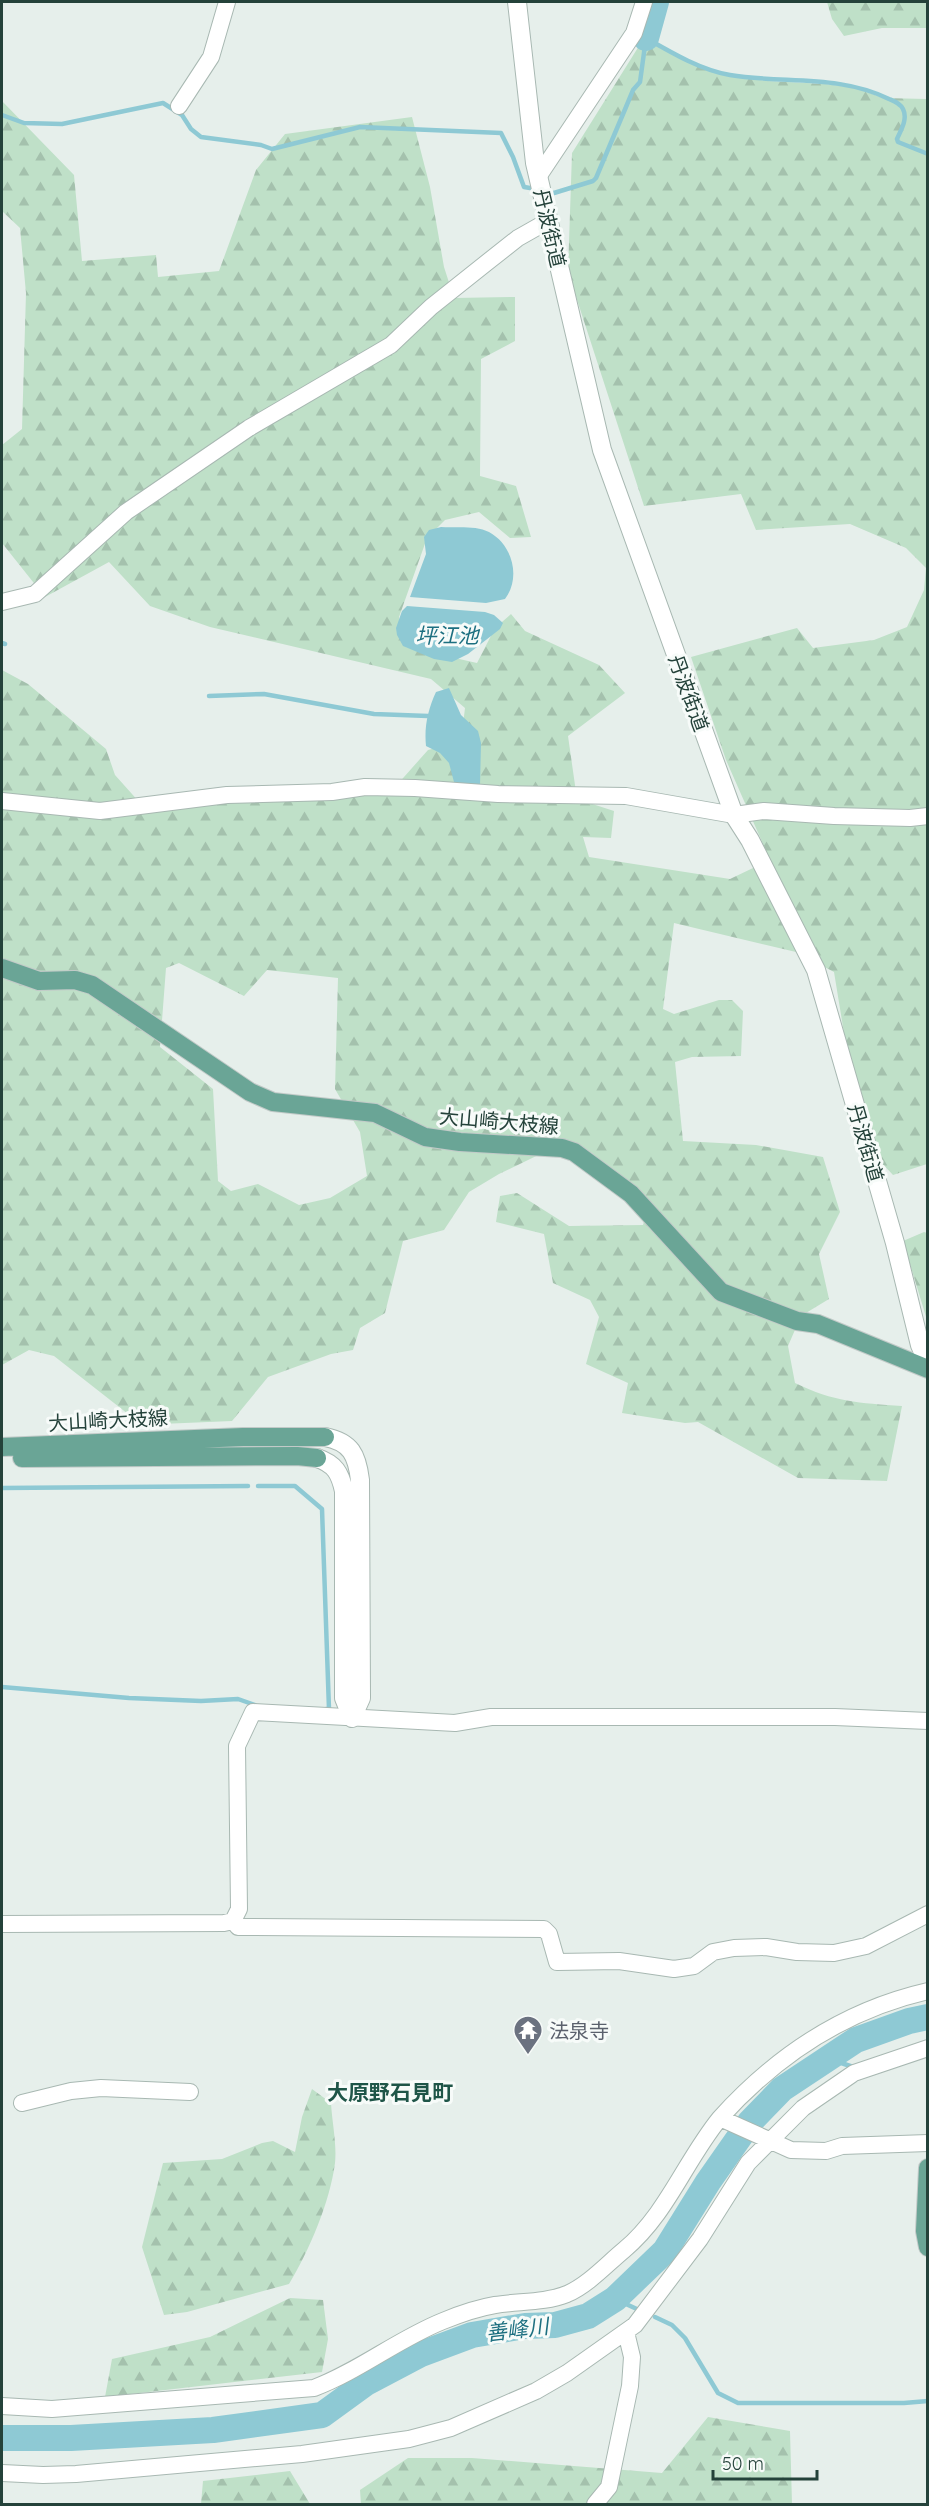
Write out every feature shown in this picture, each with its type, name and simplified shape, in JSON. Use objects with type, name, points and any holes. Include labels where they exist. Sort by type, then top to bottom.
[{"type":"main road","name":"大山崎大枝線","points":[[2,968],[39,981],[75,980],[92,985],[250,1092],[273,1102],[375,1113],[425,1137],[460,1142],[562,1148],[574,1152],[631,1194],[721,1292],[797,1321],[818,1324],[927,1369]]},
{"type":"main road","name":"大山崎大枝線","points":[[2,1447],[243,1437],[325,1437]]},
{"type":"main road","name":"大山崎大枝線","points":[[2,1458],[297,1456],[317,1458]]},
{"type":"main road","points":[[927,2168],[927,2247]]},
{"type":"street","points":[[179,106],[211,57],[227,2]]},
{"type":"street","name":"丹波街道","points":[[517,2],[538,177],[602,450],[734,815],[750,840],[816,970],[895,1243],[920,1345],[927,1363]]},
{"type":"street","points":[[538,177],[634,33],[644,2]]},
{"type":"street","points":[[2,602],[35,594],[126,512],[249,428],[391,345],[431,306],[518,238],[548,220]]},
{"type":"street","points":[[2,801],[100,811],[227,795],[332,792],[365,787],[498,794],[626,796],[734,815],[764,810],[844,816],[910,818],[927,816]]},
{"type":"street","points":[[325,1437],[336,1439],[350,1447],[358,1464],[360,1480],[361,1698],[352,1718]]},
{"type":"street","points":[[317,1458],[335,1467],[341,1476],[344,1491],[344,1698],[352,1718]]},
{"type":"street","points":[[233,1921],[239,1909],[237,1746],[253,1712],[455,1723],[491,1717],[823,1717],[927,1721]]},
{"type":"street","points":[[233,1921],[238,1927],[544,1929],[549,1934],[557,1962],[619,1961],[674,1969],[694,1966],[713,1952],[734,1948],[766,1947],[834,1953],[850,1950],[866,1946],[927,1914]]},
{"type":"street","points":[[2,1924],[224,1923],[233,1921]]},
{"type":"street","points":[[2,2406],[63,2409],[314,2388],[330,2382],[383,2350],[450,2318],[494,2305],[547,2300],[568,2293],[582,2285],[626,2249],[654,2220],[707,2134],[723,2120],[746,2090],[778,2062],[848,2018],[927,1991]]},
{"type":"street","points":[[2,2474],[76,2474],[302,2454],[410,2439],[451,2428],[536,2391],[567,2373],[626,2332],[645,2314],[700,2239],[748,2163],[767,2139],[803,2108],[854,2073],[927,2048]]},
{"type":"street","points":[[22,2103],[71,2091],[101,2088],[190,2092]]},
{"type":"street","points":[[723,2120],[791,2150],[826,2151],[842,2146],[927,2143]]},
{"type":"street","points":[[595,2505],[609,2487],[630,2386],[632,2357],[626,2332]]},
{"type":"green space","points":[[827,2],[927,2],[927,28],[882,28],[844,36],[832,19]]},
{"type":"green space","points":[[644,38],[692,64],[728,76],[856,88],[883,98],[927,99],[927,1164],[893,1175],[876,1157],[844,1033],[834,972],[796,952],[674,923],[663,1009],[674,1014],[719,1000],[732,1000],[743,1011],[741,1056],[692,1057],[675,1062],[683,1141],[756,1145],[823,1157],[840,1212],[819,1254],[829,1299],[801,1316],[788,1346],[795,1383],[835,1398],[902,1406],[887,1481],[798,1478],[698,1422],[685,1423],[622,1413],[628,1383],[586,1364],[599,1317],[590,1300],[553,1283],[544,1234],[496,1222],[500,1196],[517,1193],[569,1226],[643,1225],[649,1205],[592,1153],[563,1143],[499,1174],[469,1192],[444,1230],[403,1241],[385,1313],[360,1328],[353,1350],[331,1354],[268,1377],[232,1421],[161,1424],[137,1421],[54,1356],[29,1350],[2,1365],[2,670],[28,684],[106,749],[115,775],[149,813],[285,795],[388,795],[428,750],[461,741],[465,708],[431,679],[210,627],[150,606],[109,562],[45,597],[2,543],[2,445],[22,429],[26,293],[20,228],[2,211],[2,101],[74,175],[82,261],[156,255],[158,277],[219,271],[256,170],[285,134],[412,117],[430,187],[444,267],[454,298],[515,297],[515,341],[481,359],[480,476],[516,486],[531,537],[510,538],[479,512],[445,520],[427,538],[399,617],[406,647],[477,663],[495,628],[511,614],[525,631],[599,665],[625,693],[568,736],[577,799],[614,811],[611,838],[583,837],[589,857],[730,879],[770,860],[726,760],[691,657],[797,628],[813,648],[874,640],[907,627],[924,590],[926,568],[906,548],[850,524],[756,530],[741,494],[644,506],[568,272],[572,153]],"holes":[[[179,963],[244,996],[267,970],[338,978],[335,1089],[360,1132],[367,1176],[330,1198],[299,1205],[258,1184],[231,1191],[218,1181],[213,1089],[160,1047],[166,968]]]},
{"type":"green space","points":[[924,1232],[927,1233],[927,1320],[903,1241]]},
{"type":"green space","points":[[312,2089],[331,2103],[335,2163],[329,2194],[318,2226],[289,2284],[187,2312],[164,2315],[142,2247],[163,2163],[222,2159],[273,2141],[295,2152],[302,2117]]},
{"type":"green space","points":[[290,2298],[323,2300],[328,2339],[322,2372],[105,2397],[112,2359],[210,2337]]},
{"type":"green space","points":[[708,2417],[790,2431],[792,2504],[361,2504],[360,2490],[408,2458],[472,2458],[662,2473]]},
{"type":"green space","points":[[290,2471],[310,2504],[201,2504],[203,2481]]},
{"type":"water","points":[[441,527],[484,530],[504,545],[509,553],[513,572],[513,582],[505,599],[486,603],[410,597],[426,554],[424,537],[429,530]]},
{"type":"water","name":"坪江池","points":[[407,606],[485,612],[494,615],[503,623],[500,629],[468,654],[452,662],[434,659],[403,646],[397,635],[396,628],[402,611]]},
{"type":"water","points":[[449,688],[461,715],[478,731],[481,743],[480,786],[454,782],[449,763],[440,753],[426,746],[426,725],[433,698],[436,692]]},
{"type":"waterway","points":[[646,38],[656,2]]},
{"type":"waterway","points":[[547,192],[554,193],[593,181],[596,178],[633,90],[640,82],[646,38],[687,60],[719,73],[750,78],[831,83],[870,91],[893,101],[903,109],[904,121],[898,142],[928,154]]},
{"type":"waterway","points":[[2,115],[24,123],[62,124],[163,103],[182,115],[191,129],[201,137],[261,145],[272,149],[360,127],[501,133],[524,187],[536,189]]},
{"type":"waterway","points":[[209,696],[264,694],[374,714],[428,716]]},
{"type":"waterway","points":[[2,1488],[248,1486]]},
{"type":"waterway","points":[[258,1486],[295,1486],[322,1509],[329,1709],[326,1709]]},
{"type":"waterway","points":[[2,1687],[129,1698],[201,1701],[238,1699],[255,1705]]},
{"type":"waterway","name":"善峰川","points":[[2,2438],[71,2438],[213,2430],[322,2415],[366,2383],[421,2354],[472,2335],[525,2326],[555,2325],[588,2316],[615,2299],[665,2251],[708,2182],[750,2122],[782,2089],[856,2040],[909,2021],[928,2017]]},
{"type":"waterway","points":[[827,2058],[853,2067]]},
{"type":"waterway","points":[[615,2299],[639,2310]]},
{"type":"waterway","points":[[655,2317],[672,2325],[685,2338],[718,2393],[738,2403],[928,2401]]},
{"type":"place","name":"法泉寺","points":[[528,2056]]},
{"type":"district","name":"大原野石見町","points":[[390,2092]]}]
